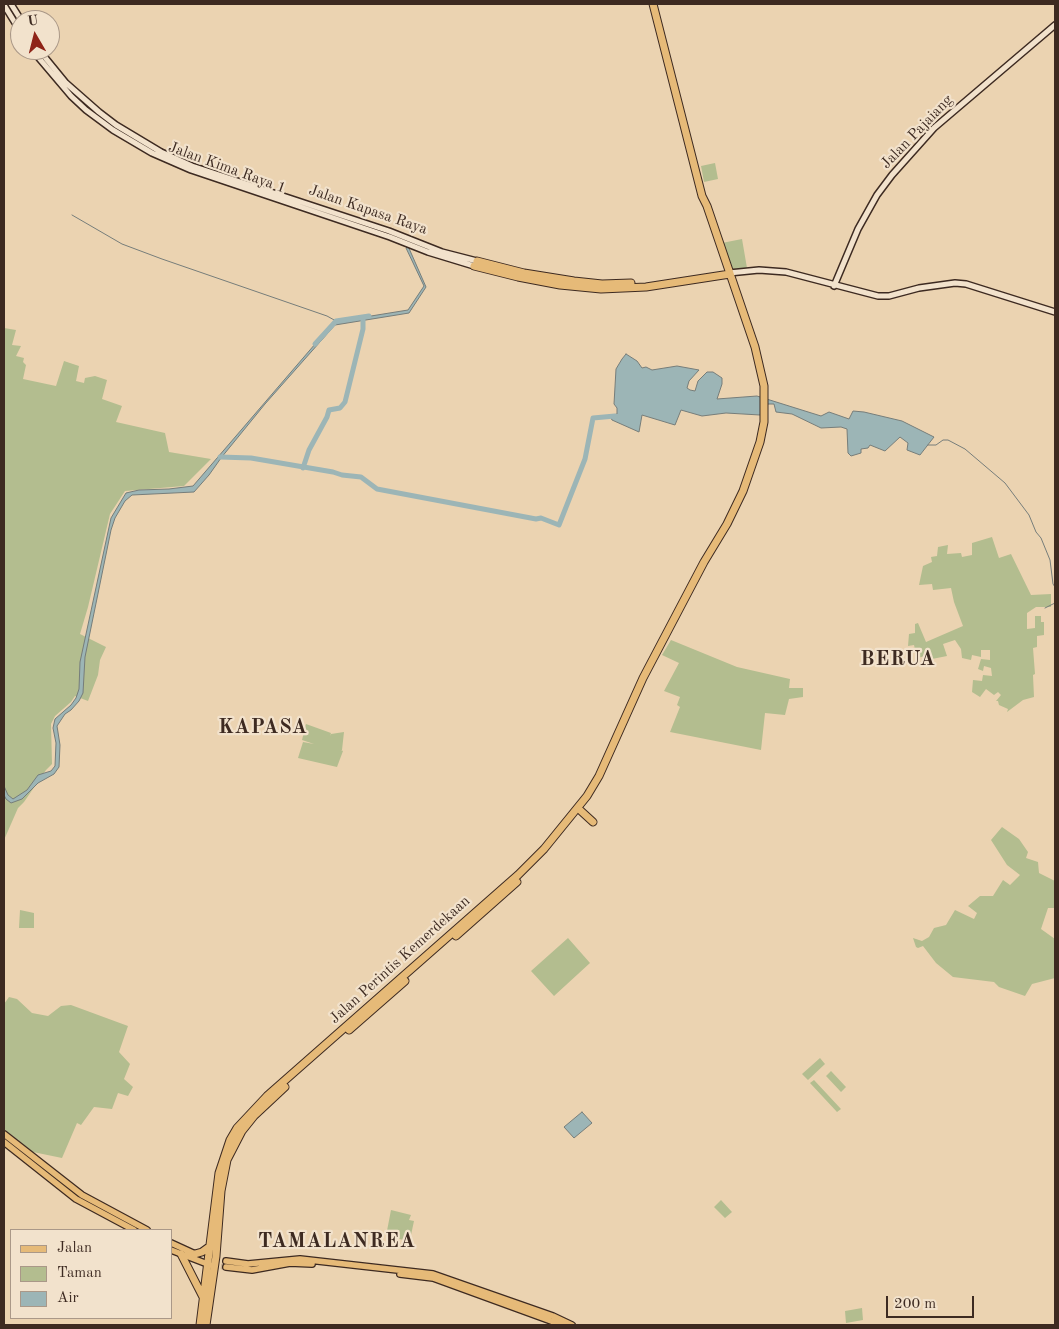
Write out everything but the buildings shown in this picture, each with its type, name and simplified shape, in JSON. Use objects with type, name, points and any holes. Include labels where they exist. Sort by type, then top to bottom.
[{"type":"highway","name":"Jalan Perintis Kemerdekaan","points":[[520,876],[592,790],[634,696],[733,512],[763,430],[763,380],[707,206],[703,199],[653,4]]},
{"type":"highway","name":"Jalan Kapasa Raya","points":[[476,264],[573,284],[616,286],[646,287],[680,279],[727,273]]},
{"type":"highway","name":"Jalan Perintis Kemerdekaan","points":[[200,1325],[211,1264],[209,1247],[218,1173],[230,1140],[246,1118],[267,1096],[316,1056],[520,876],[581,811],[598,785],[636,698],[667,638],[669,629]]},
{"type":"highway","points":[[581,811],[594,822]]},
{"type":"highway","name":"Jalan Perintis Kemerdekaan","points":[[206,1325],[211,1264],[223,1175],[227,1160],[242,1131],[254,1116],[316,1056]]},
{"type":"highway","points":[[195,1254],[209,1247]]},
{"type":"highway","points":[[180,1254],[204,1299]]},
{"type":"main road","name":"Jalan Pajaiang","points":[[834,286],[862,220],[877,194],[896,169],[934,128],[1055,25]]},
{"type":"main road","name":"Jalan Kima Raya 1","points":[[40,60],[70,96],[86,110],[113,130],[152,153],[191,170],[388,234]]},
{"type":"main road","name":"Jalan Kapasa Raya","points":[[47,60],[66,84],[95,109],[145,144],[192,166],[476,264]]},
{"type":"main road","points":[[727,273],[771,270],[800,275],[834,286],[882,296],[919,288],[959,283],[978,287],[1055,312]]},
{"type":"main road","points":[[4,1134],[82,1195],[145,1229]]},
{"type":"main road","points":[[4,1142],[76,1199],[132,1229]]},
{"type":"main road","points":[[172,1243],[195,1254]]},
{"type":"main road","points":[[172,1250],[211,1264],[225,1263],[252,1270],[300,1261],[433,1278],[553,1316],[572,1325]]},
{"type":"main road","points":[[503,1301],[562,1325]]},
{"type":"green space","points":[[715,163],[718,179],[704,182],[701,166]]},
{"type":"green space","points":[[742,239],[747,268],[731,270],[722,243]]},
{"type":"green space","points":[[4,328],[16,330],[12,345],[21,346],[16,356],[24,358],[23,362],[26,365],[23,379],[56,386],[64,361],[79,366],[76,381],[84,383],[85,378],[95,376],[107,380],[102,399],[122,406],[116,422],[165,433],[169,452],[211,459],[184,486],[125,491],[110,514],[80,634],[106,647],[100,660],[98,675],[88,701],[75,696],[55,716],[51,724],[52,764],[18,808],[4,840]]},
{"type":"green space","points":[[992,537],[999,558],[1011,554],[1031,595],[1051,594],[1051,607],[1036,607],[1027,613],[1027,629],[1035,628],[1035,616],[1041,616],[1041,622],[1044,622],[1044,635],[1037,636],[1037,647],[1033,648],[1034,697],[1023,700],[1007,712],[1008,709],[999,705],[998,701],[996,701],[1001,695],[998,692],[994,695],[986,689],[980,697],[972,692],[973,680],[982,681],[983,675],[992,676],[991,668],[984,666],[983,671],[978,669],[981,659],[990,660],[990,650],[981,650],[981,657],[972,655],[971,660],[962,658],[961,649],[955,640],[943,644],[947,656],[932,659],[930,655],[917,658],[914,645],[908,646],[909,634],[915,633],[915,624],[918,623],[926,642],[963,626],[951,588],[933,590],[932,584],[919,585],[923,566],[932,562],[931,557],[937,556],[938,547],[948,545],[947,554],[961,553],[962,557],[972,555],[972,543]]},
{"type":"green space","points":[[671,640],[737,667],[790,679],[789,688],[803,688],[803,697],[789,699],[785,715],[765,713],[761,750],[670,732],[680,707],[677,705],[680,697],[664,691],[679,663],[662,655]]},
{"type":"green space","points":[[306,724],[331,733],[330,736],[331,734],[344,732],[341,750],[343,751],[337,767],[298,758],[303,742],[314,744],[302,740]]},
{"type":"green space","points":[[1002,827],[1019,839],[1028,852],[1026,858],[1038,862],[1039,873],[1055,881],[1055,908],[1048,908],[1041,929],[1055,939],[1055,978],[1032,984],[1025,996],[999,987],[994,982],[953,977],[936,963],[923,946],[916,947],[913,938],[922,941],[929,937],[934,928],[946,925],[955,910],[974,919],[977,913],[968,906],[980,896],[993,896],[1003,880],[1010,885],[1020,875],[1007,865],[991,840]]},
{"type":"green space","points":[[20,910],[34,913],[34,928],[19,928]]},
{"type":"green space","points":[[568,938],[590,963],[554,996],[531,971]]},
{"type":"green space","points":[[9,997],[17,999],[32,1013],[48,1016],[61,1006],[71,1005],[128,1026],[119,1052],[130,1064],[124,1079],[133,1087],[128,1096],[118,1093],[112,1109],[94,1107],[81,1125],[77,1123],[62,1158],[33,1152],[4,1129],[4,1004]]},
{"type":"green space","points":[[820,1058],[825,1064],[808,1080],[802,1074]]},
{"type":"green space","points":[[831,1071],[846,1087],[841,1092],[826,1076]]},
{"type":"green space","points":[[814,1080],[841,1109],[837,1112],[810,1083]]},
{"type":"green space","points":[[721,1200],[732,1212],[725,1218],[714,1207]]},
{"type":"green space","points":[[391,1210],[411,1215],[409,1220],[414,1221],[411,1235],[406,1234],[404,1240],[386,1236]]},
{"type":"green space","points":[[862,1308],[863,1320],[846,1323],[845,1311]]},
{"type":"water","points":[[408,246],[426,287],[409,313],[335,325],[265,404],[194,492],[132,495],[125,501],[115,518],[111,530],[85,657],[83,693],[79,701],[65,714],[57,726],[60,745],[59,767],[54,774],[38,783],[22,799],[11,803],[4,795],[4,786],[8,795],[13,799],[27,790],[38,775],[51,771],[55,766],[56,743],[53,728],[55,719],[71,705],[79,689],[80,662],[111,518],[126,493],[139,490],[193,486],[334,322],[408,310],[424,286],[406,248]]},
{"type":"water","points":[[626,354],[637,361],[642,368],[646,367],[652,370],[677,366],[699,370],[689,381],[687,388],[690,390],[695,391],[698,381],[707,372],[713,372],[722,378],[717,399],[757,396],[821,416],[829,412],[849,419],[853,411],[864,412],[902,421],[934,437],[920,455],[907,450],[908,443],[900,437],[885,451],[870,445],[868,448],[861,449],[861,453],[851,456],[848,453],[847,429],[841,427],[821,428],[792,414],[776,412],[774,404],[768,404],[760,415],[726,413],[702,416],[681,410],[675,425],[642,415],[639,432],[612,420],[610,416],[617,414],[617,408],[614,404],[616,369]]},
{"type":"water","points":[[582,1112],[592,1123],[574,1138],[564,1127]]},
{"type":"waterway","points":[[72,215],[122,244],[327,316],[336,321]]},
{"type":"waterway","points":[[315,344],[336,321],[369,316]]},
{"type":"waterway","points":[[303,468],[309,450],[329,410],[340,408],[345,402],[363,329],[363,317]]},
{"type":"waterway","points":[[220,457],[251,458],[361,477],[377,489],[536,519],[541,518],[559,525],[585,459],[593,418],[615,416]]},
{"type":"waterway","points":[[928,445],[936,445],[943,440],[948,440],[965,449],[1005,483],[1029,515],[1036,532],[1041,538],[1050,560],[1055,587]]},
{"type":"waterway","points":[[1045,608],[1055,603]]},
{"type":"tunnel","points":[[214,1269],[216,1266],[226,1267]]},
{"type":"district","name":"BERUA","points":[[898,660]]},
{"type":"district","name":"KAPASA","points":[[263,728]]},
{"type":"district","name":"TAMALANREA","points":[[337,1242]]}]
